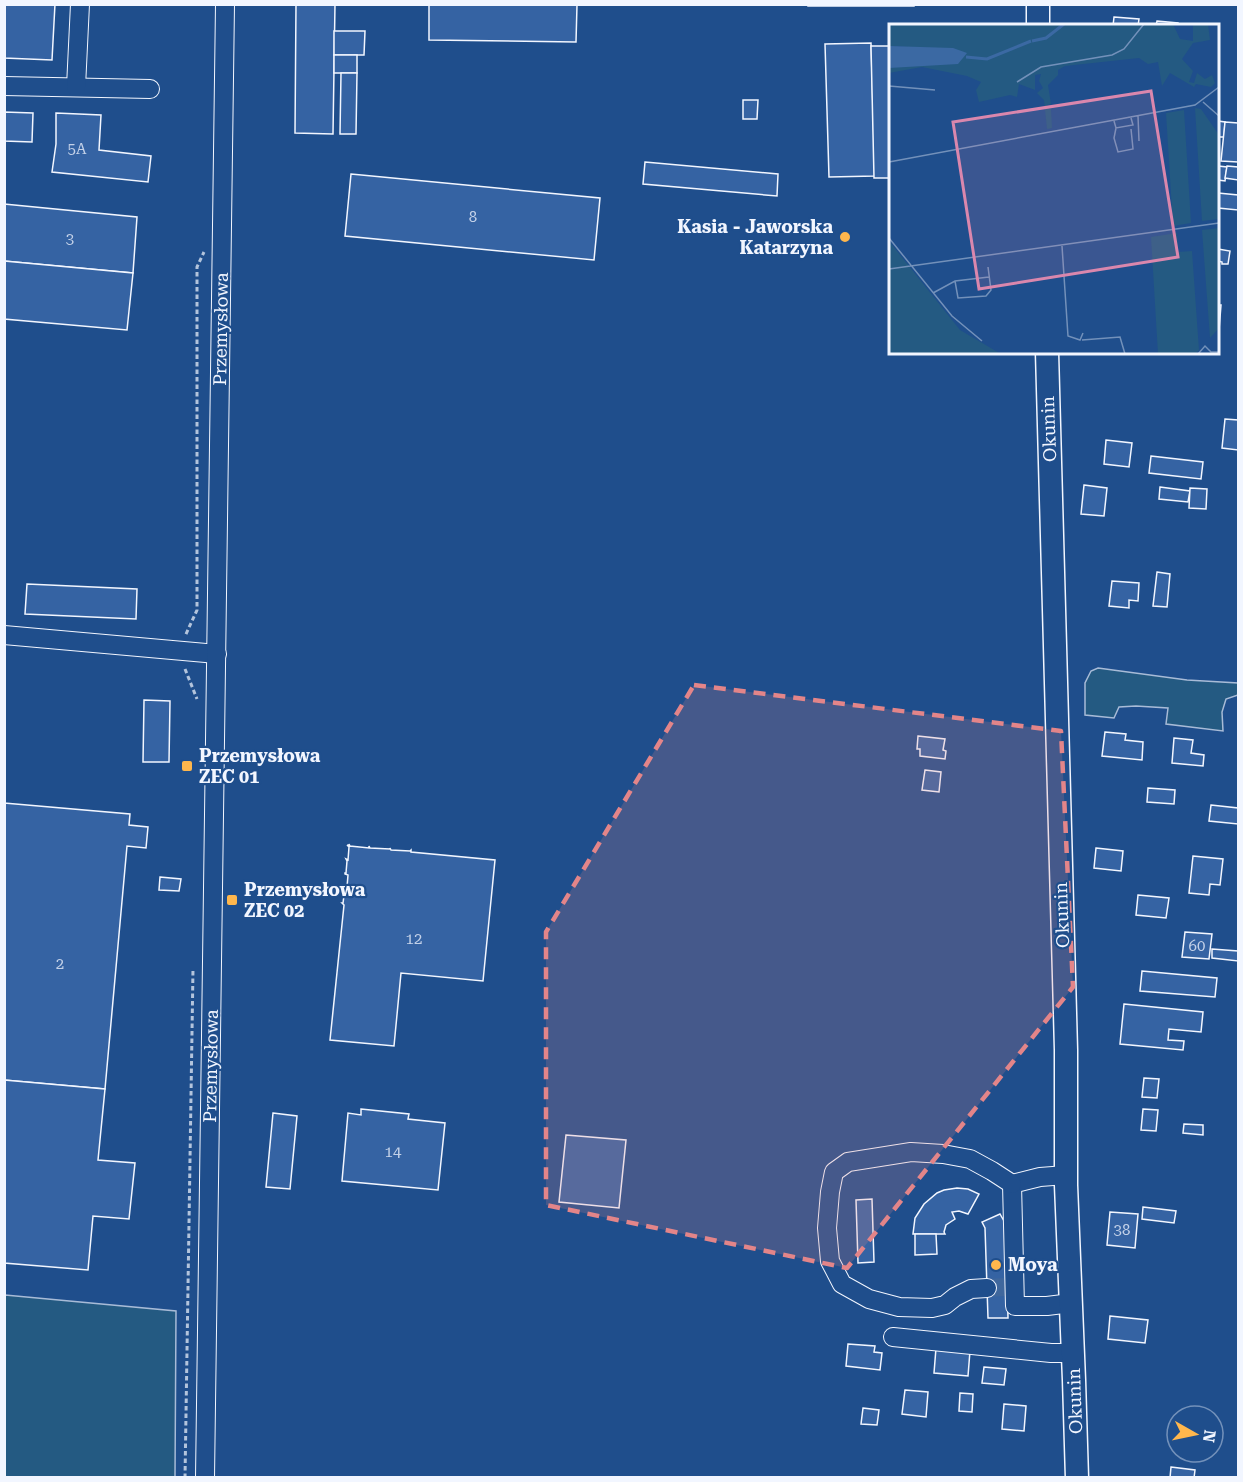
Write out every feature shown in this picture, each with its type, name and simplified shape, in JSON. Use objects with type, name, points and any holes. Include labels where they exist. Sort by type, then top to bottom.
[{"type":"main road","points":[[1038,4],[1038,24]]},
{"type":"main road","name":"Okunin","points":[[1047,354],[1066,1050],[1066,1174],[1077,1478]]},
{"type":"street","points":[[76,87],[80,4]]},
{"type":"street","name":"Przemysłowa","points":[[205,1478],[225,4]]},
{"type":"street","points":[[4,86],[150,89]]},
{"type":"street","points":[[4,635],[217,654]]},
{"type":"street","points":[[987,1288],[971,1289],[945,1305],[932,1308],[899,1307],[869,1299],[842,1284],[830,1261],[827,1228],[834,1172],[848,1162],[910,1152],[944,1154],[970,1159],[1012,1184],[1066,1174]]},
{"type":"street","points":[[1012,1184],[1011,1287],[1015,1306],[1071,1303]]},
{"type":"street","points":[[893,1337],[1051,1353],[1073,1353]]},
{"type":"path","points":[[182,642],[197,610],[196,267],[204,250]]},
{"type":"path","points":[[182,659],[198,699]]},
{"type":"path","points":[[185,1478],[193,963]]},
{"type":"highlighted area","points":[[694,685],[1061,731],[1073,987],[847,1268],[546,1205],[546,932]]},
{"type":"shaded area","points":[[1098,668],[1187,680],[1238,683],[1238,695],[1226,699],[1222,712],[1223,731],[1166,724],[1168,708],[1119,707],[1114,718],[1085,715],[1085,683],[1091,671]]},
{"type":"shaded area","points":[[5,1295],[176,1311],[175,1477],[5,1477]]},
{"type":"building","points":[[4,4],[55,4],[52,60],[4,58]]},
{"type":"building","points":[[296,4],[335,4],[333,134],[295,133]]},
{"type":"building","points":[[429,4],[577,5],[576,42],[429,40]]},
{"type":"building","points":[[808,4],[914,4],[914,6],[808,6]]},
{"type":"building","points":[[1114,17],[1139,19],[1138,24],[1113,24]]},
{"type":"building","points":[[1157,21],[1178,23],[1178,24],[1156,24]]},
{"type":"building","points":[[334,31],[365,31],[364,55],[334,55]]},
{"type":"building","points":[[871,43],[875,176],[829,177],[825,44]]},
{"type":"building","points":[[871,46],[889,46],[889,178],[874,178]]},
{"type":"building","points":[[334,55],[357,55],[357,73],[334,73]]},
{"type":"building","points":[[341,73],[357,73],[356,134],[340,134]]},
{"type":"building","points":[[743,100],[758,100],[757,119],[743,119]]},
{"type":"building","points":[[4,112],[33,113],[32,142],[4,141]]},
{"type":"building","points":[[56,113],[101,115],[99,150],[151,156],[148,182],[52,172],[56,144]]},
{"type":"building","points":[[1219,121],[1225,122],[1224,137],[1219,137]]},
{"type":"building","points":[[1225,122],[1238,123],[1238,162],[1221,161]]},
{"type":"building","points":[[645,162],[778,174],[777,196],[643,184]]},
{"type":"building","points":[[1219,166],[1227,167],[1225,181],[1219,180]]},
{"type":"building","points":[[1227,166],[1238,167],[1238,180],[1225,178]]},
{"type":"building","points":[[351,174],[600,198],[594,260],[345,236]]},
{"type":"building","points":[[1219,193],[1238,195],[1238,210],[1219,208]]},
{"type":"building","points":[[4,204],[137,217],[133,273],[4,261]]},
{"type":"building","points":[[1219,249],[1230,251],[1228,264],[1222,264],[1219,261]]},
{"type":"building","points":[[4,261],[133,273],[127,330],[4,319]]},
{"type":"building","points":[[1219,305],[1221,305],[1219,330]]},
{"type":"building","points":[[1225,419],[1238,420],[1238,450],[1222,448]]},
{"type":"building","points":[[1106,440],[1132,443],[1129,467],[1104,464]]},
{"type":"building","points":[[1151,456],[1203,462],[1201,479],[1149,473]]},
{"type":"building","points":[[1084,485],[1107,488],[1104,516],[1081,514]]},
{"type":"building","points":[[1160,487],[1190,491],[1188,502],[1159,499]]},
{"type":"building","points":[[1190,488],[1207,489],[1206,509],[1189,508]]},
{"type":"building","points":[[1157,572],[1170,574],[1167,607],[1153,606]]},
{"type":"building","points":[[1112,581],[1139,583],[1138,601],[1129,600],[1129,608],[1109,606]]},
{"type":"building","points":[[27,584],[137,589],[136,619],[25,614]]},
{"type":"building","points":[[144,700],[170,701],[169,762],[143,762]]},
{"type":"building","points":[[1105,732],[1126,734],[1125,740],[1143,742],[1142,760],[1102,756]]},
{"type":"building","points":[[918,736],[945,739],[943,750],[946,751],[945,759],[920,756],[920,749],[917,749]]},
{"type":"building","points":[[1174,738],[1193,740],[1191,753],[1204,755],[1203,766],[1172,763]]},
{"type":"building","points":[[925,770],[941,772],[939,792],[922,790]]},
{"type":"building","points":[[1148,788],[1175,790],[1174,804],[1147,802]]},
{"type":"building","points":[[4,803],[130,814],[129,825],[148,827],[146,848],[127,846],[105,1089],[4,1080]]},
{"type":"building","points":[[1211,805],[1238,808],[1238,824],[1209,821]]},
{"type":"building","points":[[347,845],[350,846],[411,850],[411,852],[495,860],[483,981],[401,973],[394,1046],[330,1040],[344,905],[342,903],[345,888],[343,886],[347,887],[348,875],[345,873],[349,847]]},
{"type":"building","points":[[1096,848],[1123,851],[1121,871],[1094,868]]},
{"type":"building","points":[[1193,856],[1223,859],[1220,885],[1210,884],[1209,895],[1189,893]]},
{"type":"building","points":[[160,877],[181,879],[179,891],[159,890]]},
{"type":"building","points":[[1138,895],[1169,898],[1166,918],[1136,915]]},
{"type":"building","points":[[1185,932],[1212,934],[1209,959],[1182,957]]},
{"type":"building","points":[[1212,949],[1238,951],[1238,961],[1212,958]]},
{"type":"building","points":[[1142,971],[1217,978],[1215,997],[1140,991]]},
{"type":"building","points":[[1124,1004],[1203,1012],[1201,1032],[1169,1029],[1168,1040],[1184,1041],[1183,1050],[1120,1044]]},
{"type":"building","points":[[1144,1078],[1159,1079],[1157,1098],[1142,1097]]},
{"type":"building","points":[[4,1080],[105,1089],[98,1160],[135,1163],[129,1219],[93,1216],[88,1270],[4,1263]]},
{"type":"building","points":[[361,1109],[409,1114],[408,1119],[445,1123],[438,1190],[342,1181],[348,1113],[361,1115]]},
{"type":"building","points":[[1143,1109],[1158,1110],[1156,1131],[1141,1130]]},
{"type":"building","points":[[273,1113],[297,1116],[290,1189],[266,1187]]},
{"type":"building","points":[[1184,1124],[1203,1125],[1203,1135],[1183,1133]]},
{"type":"building","points":[[566,1135],[626,1140],[619,1208],[559,1202]]},
{"type":"building","points":[[957,1188],[968,1189],[979,1194],[968,1214],[959,1211],[952,1212],[955,1219],[946,1225],[945,1234],[913,1234],[915,1218],[924,1204],[937,1193]]},
{"type":"building","points":[[872,1199],[874,1262],[858,1263],[856,1200]]},
{"type":"building","points":[[1143,1207],[1176,1211],[1174,1223],[1142,1219]]},
{"type":"building","points":[[1110,1212],[1138,1214],[1135,1248],[1107,1245]]},
{"type":"building","points":[[1000,1214],[1006,1229],[1008,1318],[988,1318],[985,1228],[982,1222]]},
{"type":"building","points":[[915,1234],[936,1234],[937,1254],[915,1255]]},
{"type":"building","points":[[1110,1316],[1148,1320],[1145,1343],[1108,1339]]},
{"type":"building","points":[[848,1344],[875,1346],[874,1352],[882,1353],[880,1370],[846,1366]]},
{"type":"building","points":[[936,1348],[970,1351],[968,1376],[934,1373]]},
{"type":"building","points":[[984,1367],[1006,1369],[1004,1385],[982,1383]]},
{"type":"building","points":[[905,1390],[928,1392],[926,1417],[902,1414]]},
{"type":"building","points":[[960,1393],[973,1394],[972,1412],[959,1411]]},
{"type":"building","points":[[1004,1404],[1026,1406],[1024,1431],[1002,1429]]},
{"type":"building","points":[[863,1408],[879,1410],[877,1425],[861,1424]]},
{"type":"building","points":[[1171,1467],[1195,1470],[1194,1478],[1170,1478]]},
{"type":"tunnel","points":[[987,1288],[1007,1287]]},
{"type":"place","name":"Kasia - Jaworska Katarzyna","points":[[845,237]]},
{"type":"place","name":"Przemysłowa ZEC 01","points":[[187,766]]},
{"type":"place","name":"Przemysłowa ZEC 02","points":[[232,900]]},
{"type":"place","name":"Moya","points":[[996,1265]]}]
